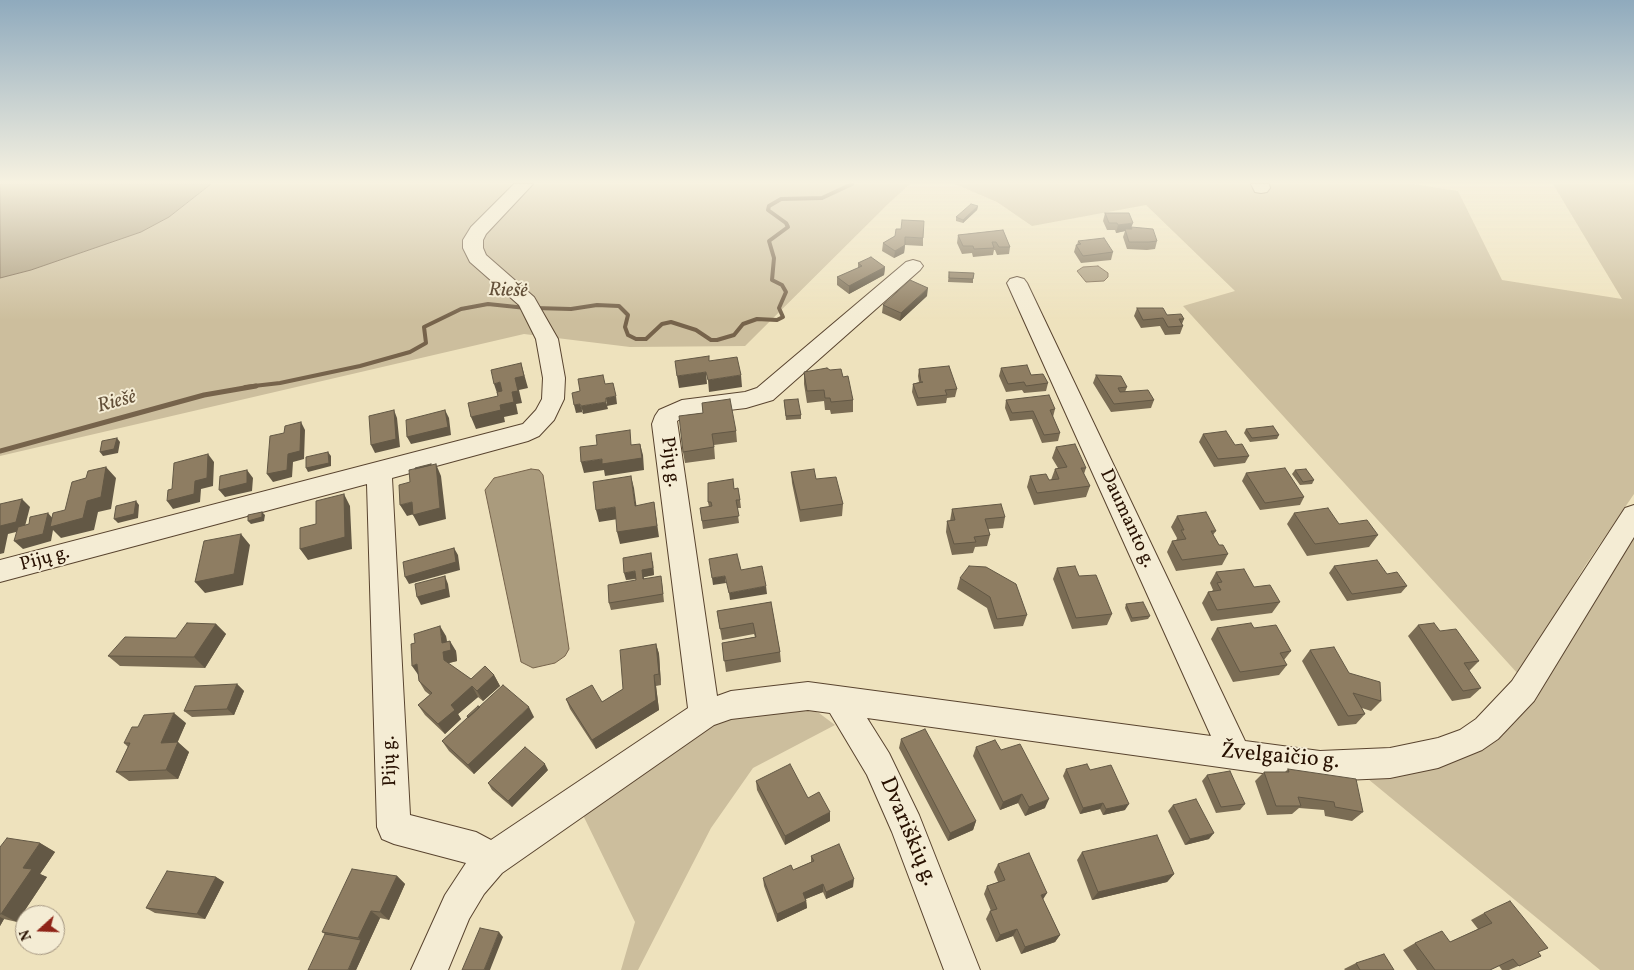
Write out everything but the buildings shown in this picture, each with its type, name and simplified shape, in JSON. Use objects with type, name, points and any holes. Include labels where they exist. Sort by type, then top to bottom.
[{"type":"street","name":"Pijų g.","points":[[0,571],[520,435],[540,423],[553,399],[554,378],[551,353],[541,326],[527,302],[478,258],[473,248],[473,240],[480,229]]},
{"type":"street","name":"Pijų g.","points":[[704,714],[664,424],[667,416],[682,408],[746,400],[765,394],[913,266]]},
{"type":"street","name":"Daumanto g.","points":[[1017,283],[1236,756]]},
{"type":"street","name":"Pijų g.","points":[[379,472],[394,827],[476,849],[490,861]]},
{"type":"street","name":"Žvelgaičio g.","points":[[429,970],[457,907],[472,882],[490,861],[704,714],[731,705],[808,696],[1320,766],[1390,763],[1438,753],[1471,740],[1487,729],[1522,691],[1634,515]]},
{"type":"street","name":"Dvariškių g.","points":[[839,700],[878,764],[907,827],[962,970]]},
{"type":"shaded area","points":[[0,229],[146,229],[31,270],[0,278]]},
{"type":"shaded area","points":[[146,229],[863,229],[745,346],[630,347],[524,334],[0,456],[0,278],[31,270]]},
{"type":"shaded area","points":[[1171,229],[1477,229],[1502,280],[1622,299],[1580,229],[1634,229],[1634,494],[1585,566],[1519,675],[1183,306],[1235,291]]},
{"type":"shaded area","points":[[1098,266],[1108,273],[1108,277],[1104,281],[1086,282],[1077,271],[1083,267]]},
{"type":"shaded area","points":[[531,469],[539,470],[543,475],[569,649],[565,656],[555,663],[533,668],[521,662],[485,490],[494,478]]},
{"type":"shaded area","points":[[1634,535],[1634,970],[1600,970],[1362,774],[1468,751]]},
{"type":"shaded area","points":[[805,708],[819,713],[835,725],[753,768],[711,828],[638,970],[621,970],[635,922],[582,813],[723,718]]},
{"type":"waterway","name":"Riešė","points":[[535,308],[571,309],[597,305],[619,306],[628,315],[625,327],[628,335],[636,339],[646,339],[662,324],[671,322],[696,330],[711,340],[734,335],[743,324],[757,319],[777,320],[783,317],[779,308],[786,292],[782,285],[772,280],[774,258],[769,241],[785,229]]},
{"type":"waterway","name":"Riešė","points":[[245,387],[280,383],[360,366],[410,352],[426,343],[424,327],[461,309],[488,304],[526,308]]},
{"type":"waterway","name":"Riešė","points":[[0,451],[204,395],[256,386]]}]
